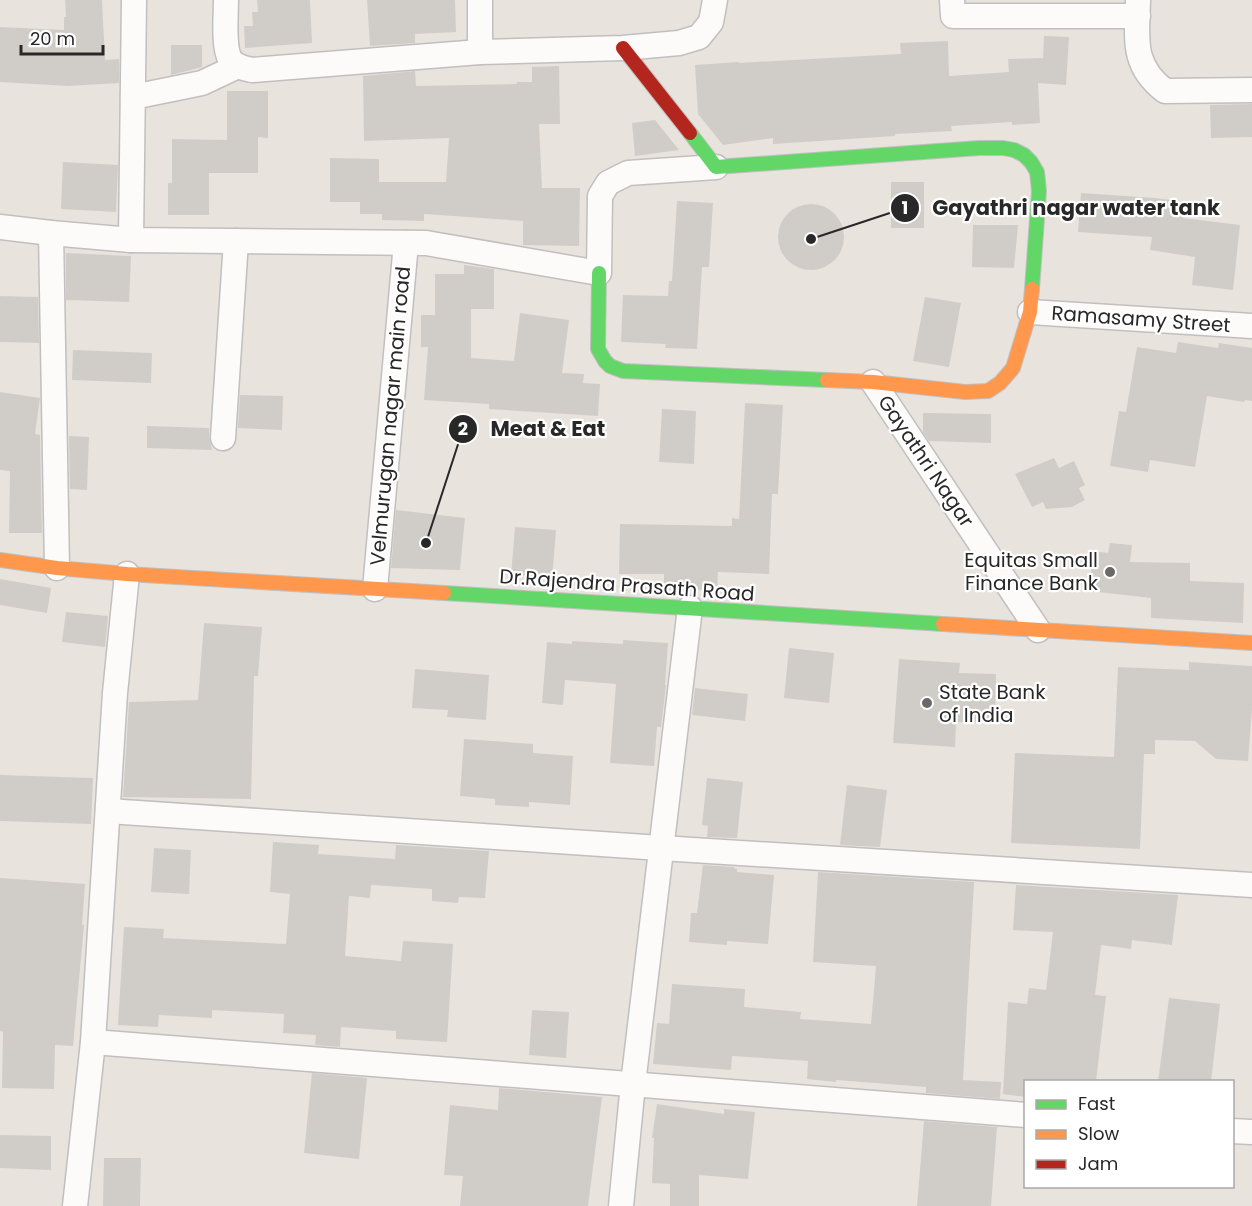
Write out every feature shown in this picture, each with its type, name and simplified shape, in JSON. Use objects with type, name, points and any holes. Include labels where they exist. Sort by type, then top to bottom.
[{"type":"street","points":[[131,240],[134,0]]},
{"type":"street","points":[[226,0],[226,41],[230,59],[238,66],[252,70],[480,52],[623,48],[679,43],[699,37],[711,22],[715,0]]},
{"type":"street","points":[[480,0],[480,52]]},
{"type":"street","points":[[952,0],[953,16],[1138,8],[1138,55],[1146,73],[1155,84],[1165,91],[1252,90]]},
{"type":"street","points":[[623,48],[716,167]]},
{"type":"street","points":[[133,97],[202,83],[238,66]]},
{"type":"street","points":[[997,148],[1017,150],[1030,160],[1036,172],[1039,191],[1030,312],[1012,368],[1000,383],[988,391],[965,392],[873,382],[623,371],[610,366],[598,349],[600,196],[609,183],[628,174],[716,167],[957,150],[997,148]]},
{"type":"street","points":[[0,227],[131,240],[426,243],[599,273]]},
{"type":"street","points":[[51,233],[57,568]]},
{"type":"street","points":[[224,438],[236,242]]},
{"type":"street","name":"Velmurugan nagar main road","points":[[375,589],[406,243]]},
{"type":"street","name":"Ramasamy Street","points":[[1030,312],[1252,326]]},
{"type":"street","name":"Gayathri Nagar","points":[[873,382],[1038,630]]},
{"type":"street","name":"Dr.Rajendra Prasath Road","points":[[0,560],[127,574],[1252,643]]},
{"type":"street","points":[[75,1206],[93,1042],[116,693],[127,574]]},
{"type":"street","points":[[621,1206],[633,1084],[690,608]]},
{"type":"street","points":[[108,811],[1252,885]]},
{"type":"street","points":[[93,1042],[1024,1114]]},
{"type":"street","points":[[1234,1131],[1252,1132]]},
{"type":"building","points":[[65,0],[102,0],[105,60],[119,59],[119,83],[68,86],[0,82],[0,27],[64,30]]},
{"type":"building","points":[[257,0],[310,0],[312,43],[245,48],[244,26],[253,26],[252,12],[258,12]]},
{"type":"building","points":[[367,0],[455,0],[456,32],[415,34],[415,43],[370,46]]},
{"type":"building","points":[[1044,36],[1069,37],[1066,85],[1038,83],[1040,123],[1012,125],[1012,122],[951,126],[952,131],[773,144],[773,138],[723,145],[698,114],[695,65],[901,54],[900,43],[948,41],[949,76],[1009,72],[1008,59],[1043,58]]},
{"type":"building","points":[[171,45],[202,45],[202,67],[171,75]]},
{"type":"building","points":[[559,66],[560,124],[539,124],[542,188],[580,188],[579,246],[523,245],[523,221],[424,214],[424,221],[382,220],[382,214],[360,214],[360,202],[330,202],[330,158],[379,159],[379,182],[446,182],[449,138],[364,141],[363,76],[415,71],[416,86],[517,84],[517,82],[532,82],[532,67]]},
{"type":"building","points":[[227,91],[268,91],[268,138],[258,137],[258,173],[209,173],[209,215],[168,215],[168,183],[172,183],[172,139],[227,140]]},
{"type":"building","points":[[1252,104],[1252,137],[1211,138],[1210,105]]},
{"type":"building","points":[[655,120],[679,150],[635,156],[632,123]]},
{"type":"building","points":[[63,162],[118,165],[116,212],[61,209]]},
{"type":"building","points":[[891,182],[924,182],[924,228],[891,228]]},
{"type":"building","points":[[1081,193],[1186,202],[1183,218],[1240,225],[1233,290],[1192,285],[1195,257],[1150,250],[1152,237],[1078,232]]},
{"type":"building","points":[[677,201],[713,203],[709,267],[702,267],[697,349],[665,348],[666,344],[621,342],[623,295],[668,296],[669,281],[672,281]]},
{"type":"building","points":[[804,204],[818,204],[830,209],[839,218],[844,237],[842,250],[835,261],[818,270],[804,270],[792,265],[783,256],[778,244],[778,230],[783,218],[792,209]]},
{"type":"building","points":[[973,225],[1018,225],[1014,268],[972,267]]},
{"type":"building","points":[[66,253],[131,256],[129,302],[66,300]]},
{"type":"building","points":[[464,265],[494,269],[494,309],[471,309],[471,358],[514,361],[520,313],[569,320],[562,373],[584,374],[583,383],[600,384],[598,416],[489,409],[489,404],[424,400],[428,347],[421,347],[421,315],[435,315],[435,274],[464,274]]},
{"type":"building","points":[[0,296],[38,297],[39,343],[0,342]]},
{"type":"building","points":[[925,297],[961,303],[949,367],[913,361]]},
{"type":"building","points":[[1178,342],[1218,348],[1219,343],[1252,348],[1252,401],[1245,400],[1244,402],[1207,396],[1195,467],[1150,460],[1148,472],[1110,466],[1119,411],[1126,412],[1137,347],[1176,353]]},
{"type":"building","points":[[73,350],[152,353],[151,383],[72,380]]},
{"type":"building","points":[[0,392],[40,398],[35,434],[40,435],[42,533],[9,533],[10,471],[0,470]]},
{"type":"building","points":[[240,395],[283,396],[282,430],[238,428]]},
{"type":"building","points":[[745,403],[783,405],[778,494],[772,494],[769,574],[718,572],[717,591],[664,588],[664,574],[619,574],[620,524],[732,526],[732,518],[739,519]]},
{"type":"building","points":[[662,409],[696,411],[694,464],[659,462]]},
{"type":"building","points":[[923,413],[991,414],[991,443],[929,441],[923,432]]},
{"type":"building","points":[[147,426],[209,428],[212,450],[147,448]]},
{"type":"building","points":[[69,436],[89,437],[87,490],[70,489]]},
{"type":"building","points":[[1054,458],[1059,468],[1074,461],[1085,485],[1079,488],[1085,500],[1072,507],[1046,509],[1043,502],[1032,507],[1015,474]]},
{"type":"building","points":[[396,510],[465,518],[460,570],[391,568]]},
{"type":"building","points":[[515,527],[556,530],[552,579],[511,575]]},
{"type":"building","points":[[1110,543],[1132,545],[1130,562],[1190,563],[1190,581],[1244,583],[1243,623],[1151,618],[1151,598],[1089,591],[1093,551],[1108,553]]},
{"type":"building","points":[[0,579],[51,588],[47,613],[0,605]]},
{"type":"building","points":[[66,612],[108,616],[105,647],[62,642]]},
{"type":"building","points":[[204,623],[262,627],[258,676],[254,676],[251,799],[123,797],[129,702],[198,700]]},
{"type":"building","points":[[623,640],[668,643],[666,685],[661,727],[657,727],[654,766],[610,763],[616,684],[565,680],[563,705],[542,703],[547,642],[623,644]]},
{"type":"building","points":[[789,648],[834,653],[829,703],[784,698]]},
{"type":"building","name":"State Bank of India","points":[[899,659],[960,663],[959,673],[996,674],[995,723],[956,722],[955,747],[893,743]]},
{"type":"building","points":[[1189,662],[1252,666],[1252,709],[1248,761],[1216,759],[1195,741],[1155,740],[1155,754],[1144,754],[1140,849],[1011,843],[1015,753],[1114,757],[1118,667],[1189,670]]},
{"type":"building","points":[[415,669],[489,675],[486,720],[447,717],[448,710],[412,708]]},
{"type":"building","points":[[695,688],[748,694],[745,721],[692,715]]},
{"type":"building","points":[[464,739],[533,744],[533,753],[573,756],[570,805],[529,802],[529,807],[495,805],[495,799],[460,796]]},
{"type":"building","points":[[0,775],[93,778],[91,824],[0,821]]},
{"type":"building","points":[[707,778],[743,782],[737,838],[707,837],[708,826],[702,825]]},
{"type":"building","points":[[847,785],[887,790],[880,847],[840,845]]},
{"type":"building","points":[[273,842],[319,845],[318,854],[395,859],[396,845],[489,851],[485,898],[459,897],[458,903],[432,901],[432,889],[371,885],[370,898],[349,896],[345,956],[401,961],[403,941],[453,944],[447,1042],[396,1039],[396,1031],[341,1027],[340,1047],[315,1045],[316,1035],[283,1033],[284,1014],[212,1010],[212,1018],[159,1015],[158,1027],[118,1025],[124,927],[164,929],[163,938],[286,944],[290,894],[270,892]]},
{"type":"building","points":[[154,848],[191,850],[189,894],[151,892]]},
{"type":"building","points":[[703,865],[734,867],[737,872],[774,875],[768,944],[727,941],[727,945],[689,942],[691,913],[697,913]]},
{"type":"building","points":[[818,872],[974,882],[963,1080],[1001,1082],[1000,1099],[926,1093],[926,1087],[807,1079],[808,1061],[732,1056],[731,1070],[653,1064],[657,1023],[669,1024],[672,984],[745,989],[744,1007],[801,1012],[800,1019],[871,1024],[876,966],[813,962]]},
{"type":"building","points":[[0,878],[85,884],[82,925],[84,925],[73,1046],[55,1045],[54,1089],[2,1088]]},
{"type":"building","points":[[1016,885],[1178,895],[1172,945],[1132,940],[1131,949],[1101,945],[1095,995],[1106,996],[1096,1080],[1024,1080],[1024,1097],[1003,1094],[1008,1002],[1027,1004],[1029,988],[1046,990],[1053,932],[1013,930]]},
{"type":"building","points":[[1169,998],[1220,1004],[1211,1080],[1158,1080]]},
{"type":"building","points":[[532,1010],[569,1012],[566,1058],[529,1055]]},
{"type":"building","points":[[312,1073],[367,1078],[359,1159],[304,1153]]},
{"type":"building","points":[[499,1088],[602,1097],[588,1206],[460,1206],[463,1176],[444,1175],[450,1105],[498,1110]]},
{"type":"building","points":[[657,1104],[724,1114],[724,1109],[755,1112],[748,1179],[699,1175],[699,1206],[670,1206],[670,1184],[652,1183],[654,1138],[652,1138]]},
{"type":"building","points":[[924,1121],[997,1127],[991,1206],[917,1206]]},
{"type":"building","points":[[0,1135],[51,1136],[51,1170],[0,1168]]},
{"type":"building","points":[[104,1158],[141,1158],[140,1206],[103,1206]]},
{"type":"traffic: fast","points":[[690,133],[716,167],[979,148],[1014,150],[1024,155],[1037,172],[1039,191],[1032,289]]},
{"type":"traffic: fast","points":[[599,273],[598,349],[610,366],[623,371],[827,380]]},
{"type":"traffic: fast","points":[[444,593],[943,624]]},
{"type":"traffic: slow","points":[[827,380],[873,382],[965,392],[988,391],[1000,383],[1013,368],[1030,312],[1032,289]]},
{"type":"traffic: slow","points":[[0,560],[127,574],[444,593]]},
{"type":"traffic: slow","points":[[943,624],[1252,643]]},
{"type":"traffic: jam","points":[[623,48],[690,133]]},
{"type":"place","name":"Gayathri nagar water tank","points":[[811,239]]},
{"type":"place","name":"Meat & Eat","points":[[426,543]]},
{"type":"place","name":"Equitas Small Finance Bank","points":[[1110,572]]},
{"type":"place","name":"State Bank of India","points":[[927,703]]}]
